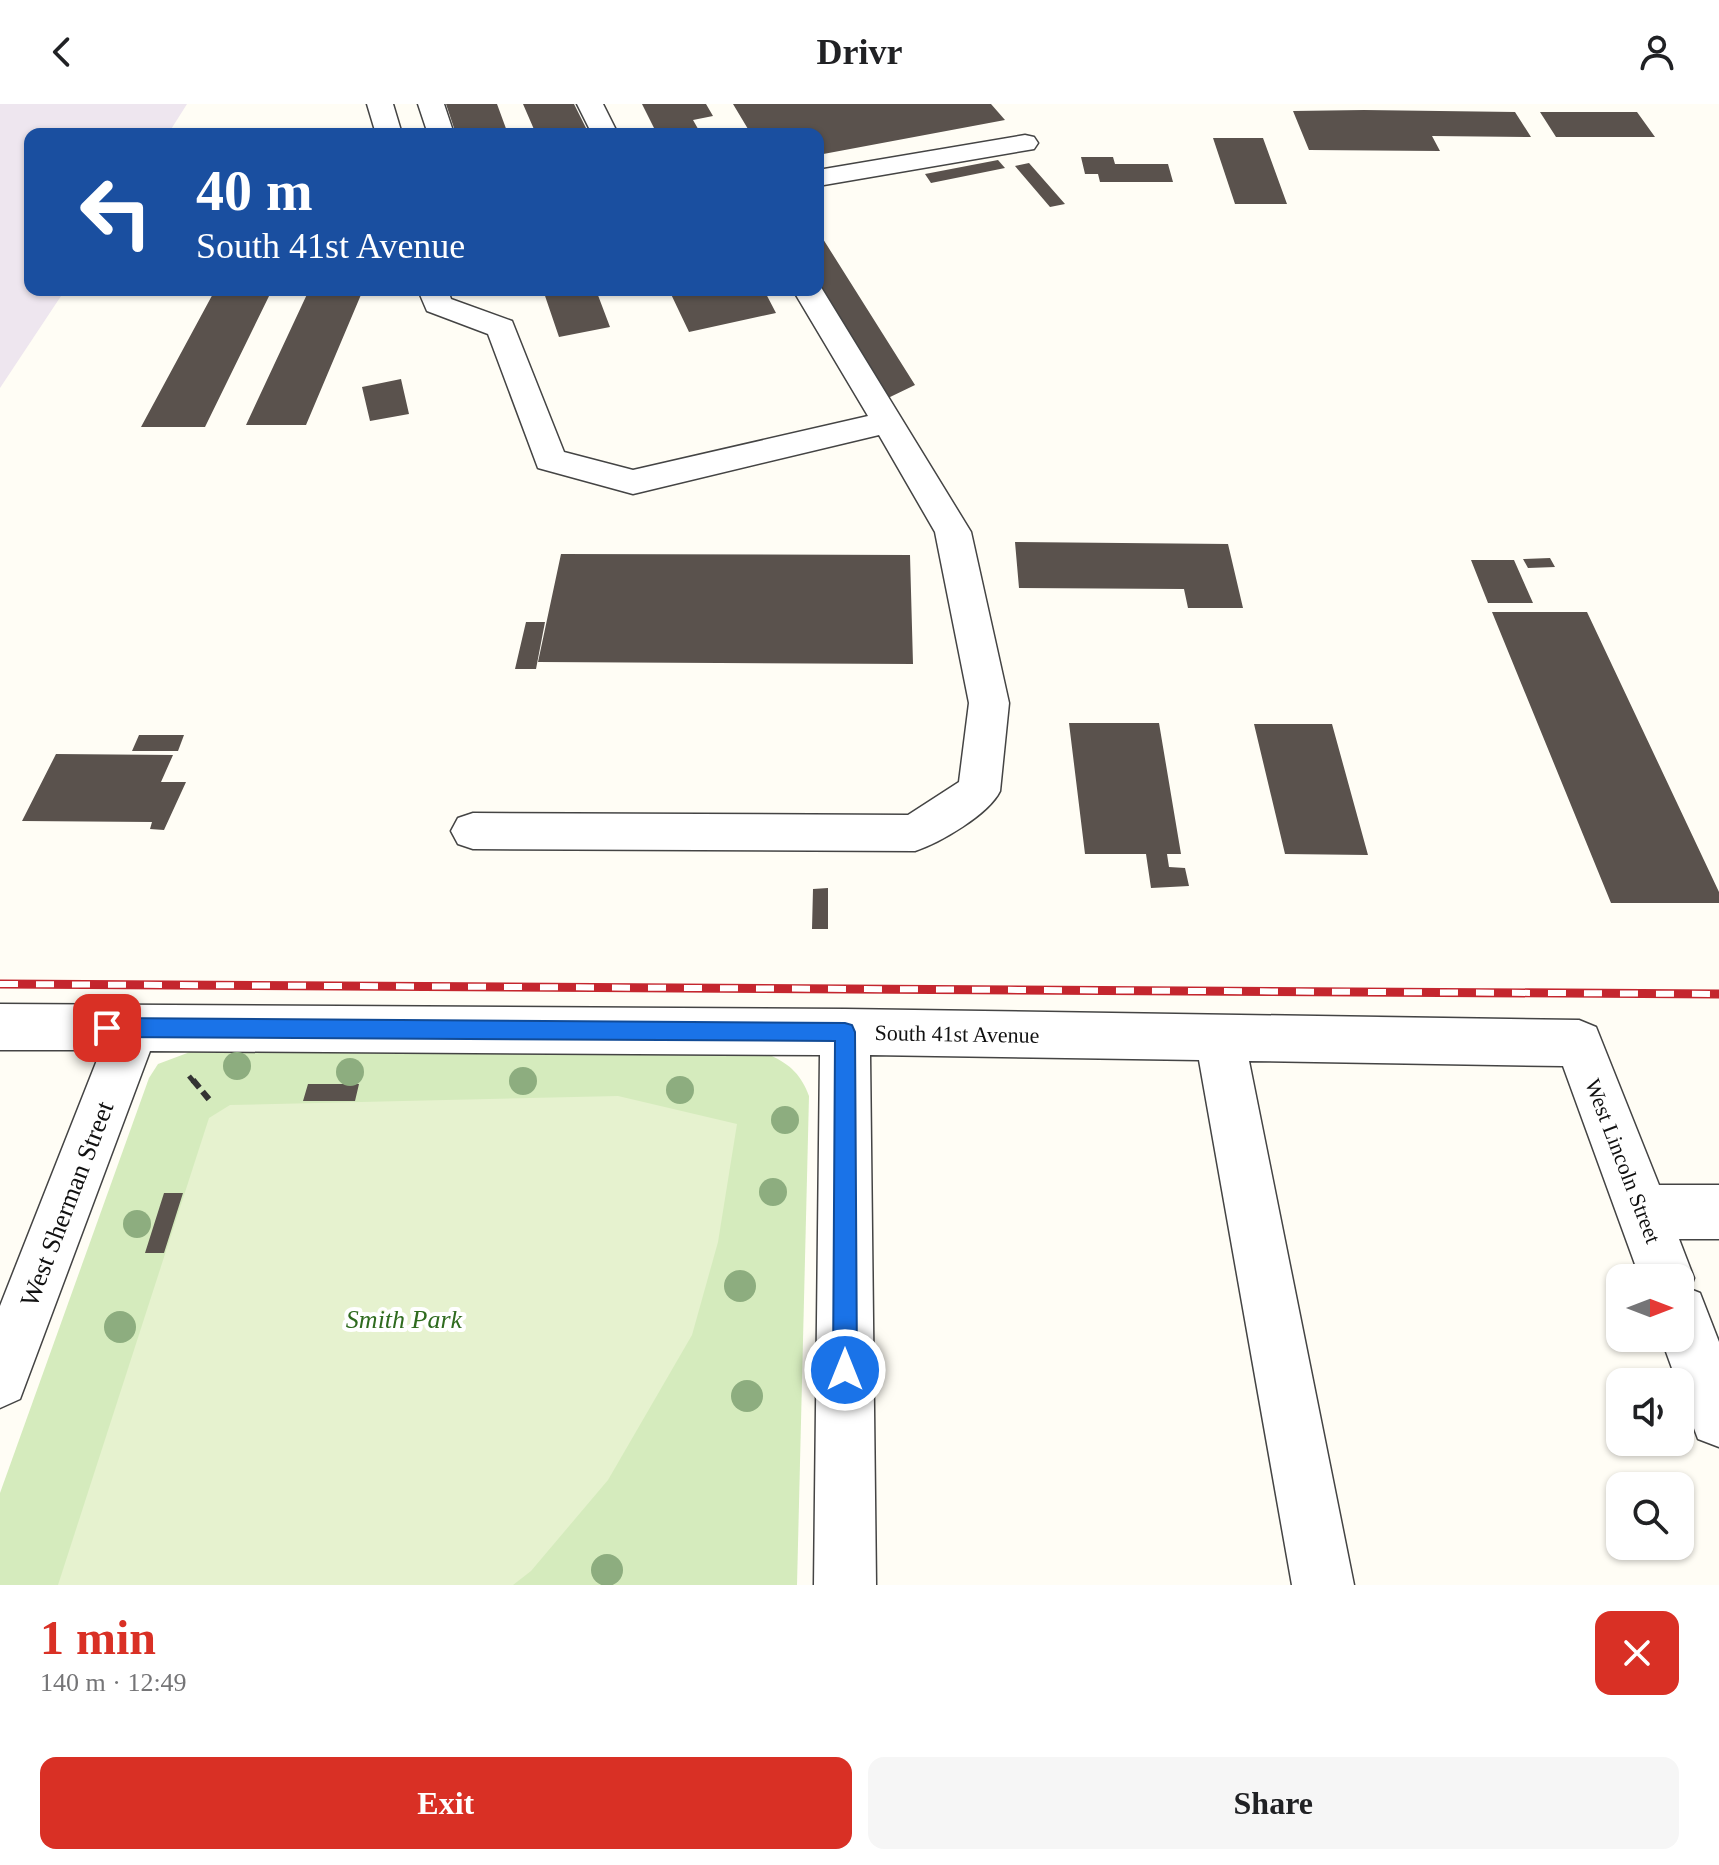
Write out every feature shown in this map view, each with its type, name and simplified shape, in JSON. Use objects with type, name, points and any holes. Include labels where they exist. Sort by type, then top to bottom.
[{"type":"street","points":[[380,104],[387,128]]},
{"type":"street","points":[[431,104],[439,128]]},
{"type":"street","points":[[590,104],[602,128]]},
{"type":"street","points":[[824,177],[1025,143]]},
{"type":"street","points":[[435,296],[438,305],[501,328],[550,460],[633,482],[888,422]]},
{"type":"street","points":[[473,831],[915,833],[979,791],[989,703],[953,532],[812,296]]},
{"type":"street","name":"South 41st Avenue","points":[[0,1027],[845,1032],[1579,1043]]},
{"type":"street","name":"West Sherman Street","points":[[0,1379],[134,1028]]},
{"type":"street","points":[[845,1032],[845,1585]]},
{"type":"street","points":[[1220,1038],[1323,1585]]},
{"type":"street","name":"West Lincoln Street","points":[[1579,1043],[1662,1264]]},
{"type":"street","points":[[1642,1212],[1719,1212]]},
{"type":"street","points":[[1694,1351],[1719,1418]]},
{"type":"path","points":[[188,1073],[212,1103]]},
{"type":"shaded area","points":[[0,104],[187,104],[172,128],[24,128],[24,296],[61,296],[0,388]]},
{"type":"green space","name":"Smith Park","points":[[190,1052],[770,1055],[789,1067],[799,1076],[809,1096],[797,1585],[0,1585],[0,1493],[149,1078],[158,1064]]},
{"type":"green space","name":"Smith Park","points":[[618,1096],[737,1124],[718,1242],[692,1335],[608,1480],[531,1571],[513,1585],[58,1585],[209,1118],[230,1105]]},
{"type":"building","points":[[446,104],[497,104],[506,128],[454,128]]},
{"type":"building","points":[[523,104],[574,104],[586,128],[533,128]]},
{"type":"building","points":[[642,104],[706,104],[713,116],[693,120],[698,128],[654,128]]},
{"type":"building","points":[[733,104],[991,104],[1005,120],[824,154],[824,128],[747,128]]},
{"type":"building","points":[[1293,111],[1515,112],[1531,137],[1432,136],[1440,151],[1309,150]]},
{"type":"building","points":[[1540,112],[1637,112],[1655,137],[1556,137]]},
{"type":"building","points":[[1213,138],[1263,138],[1287,204],[1235,204]]},
{"type":"building","points":[[1081,157],[1113,157],[1115,164],[1168,164],[1173,182],[1100,182],[1098,174],[1085,174]]},
{"type":"building","points":[[998,160],[1005,168],[931,183],[925,174]]},
{"type":"building","points":[[1029,163],[1065,204],[1050,207],[1015,166]]},
{"type":"building","points":[[824,241],[915,385],[888,398],[824,292]]},
{"type":"building","points":[[212,296],[269,296],[205,427],[141,427]]},
{"type":"building","points":[[306,296],[360,296],[306,425],[246,425]]},
{"type":"building","points":[[545,296],[598,296],[610,327],[559,337]]},
{"type":"building","points":[[672,296],[767,296],[776,313],[689,332]]},
{"type":"building","points":[[401,379],[409,414],[370,421],[362,387]]},
{"type":"building","points":[[1015,542],[1228,544],[1243,608],[1188,608],[1184,589],[1019,588]]},
{"type":"building","points":[[561,554],[910,555],[913,664],[538,662]]},
{"type":"building","points":[[1550,558],[1555,567],[1528,568],[1523,559]]},
{"type":"building","points":[[1471,560],[1514,560],[1533,603],[1488,603]]},
{"type":"building","points":[[1492,612],[1587,612],[1719,892],[1719,903],[1611,903]]},
{"type":"building","points":[[526,622],[545,622],[536,669],[515,669]]},
{"type":"building","points":[[1069,723],[1159,723],[1181,854],[1167,854],[1169,867],[1185,868],[1189,886],[1151,888],[1146,854],[1085,854]]},
{"type":"building","points":[[1254,724],[1332,724],[1368,855],[1285,854]]},
{"type":"building","points":[[139,735],[184,735],[178,751],[132,751]]},
{"type":"building","points":[[56,754],[173,755],[161,782],[186,782],[164,830],[150,829],[152,822],[22,821]]},
{"type":"building","points":[[828,888],[828,929],[812,929],[813,889]]},
{"type":"building","points":[[308,1084],[359,1084],[355,1101],[303,1101]]},
{"type":"building","points":[[164,1193],[183,1193],[164,1253],[145,1253]]},
{"type":"railway","points":[[0,984],[1719,994]]},
{"type":"route","points":[[107,1028],[845,1032],[845,1370]]}]
